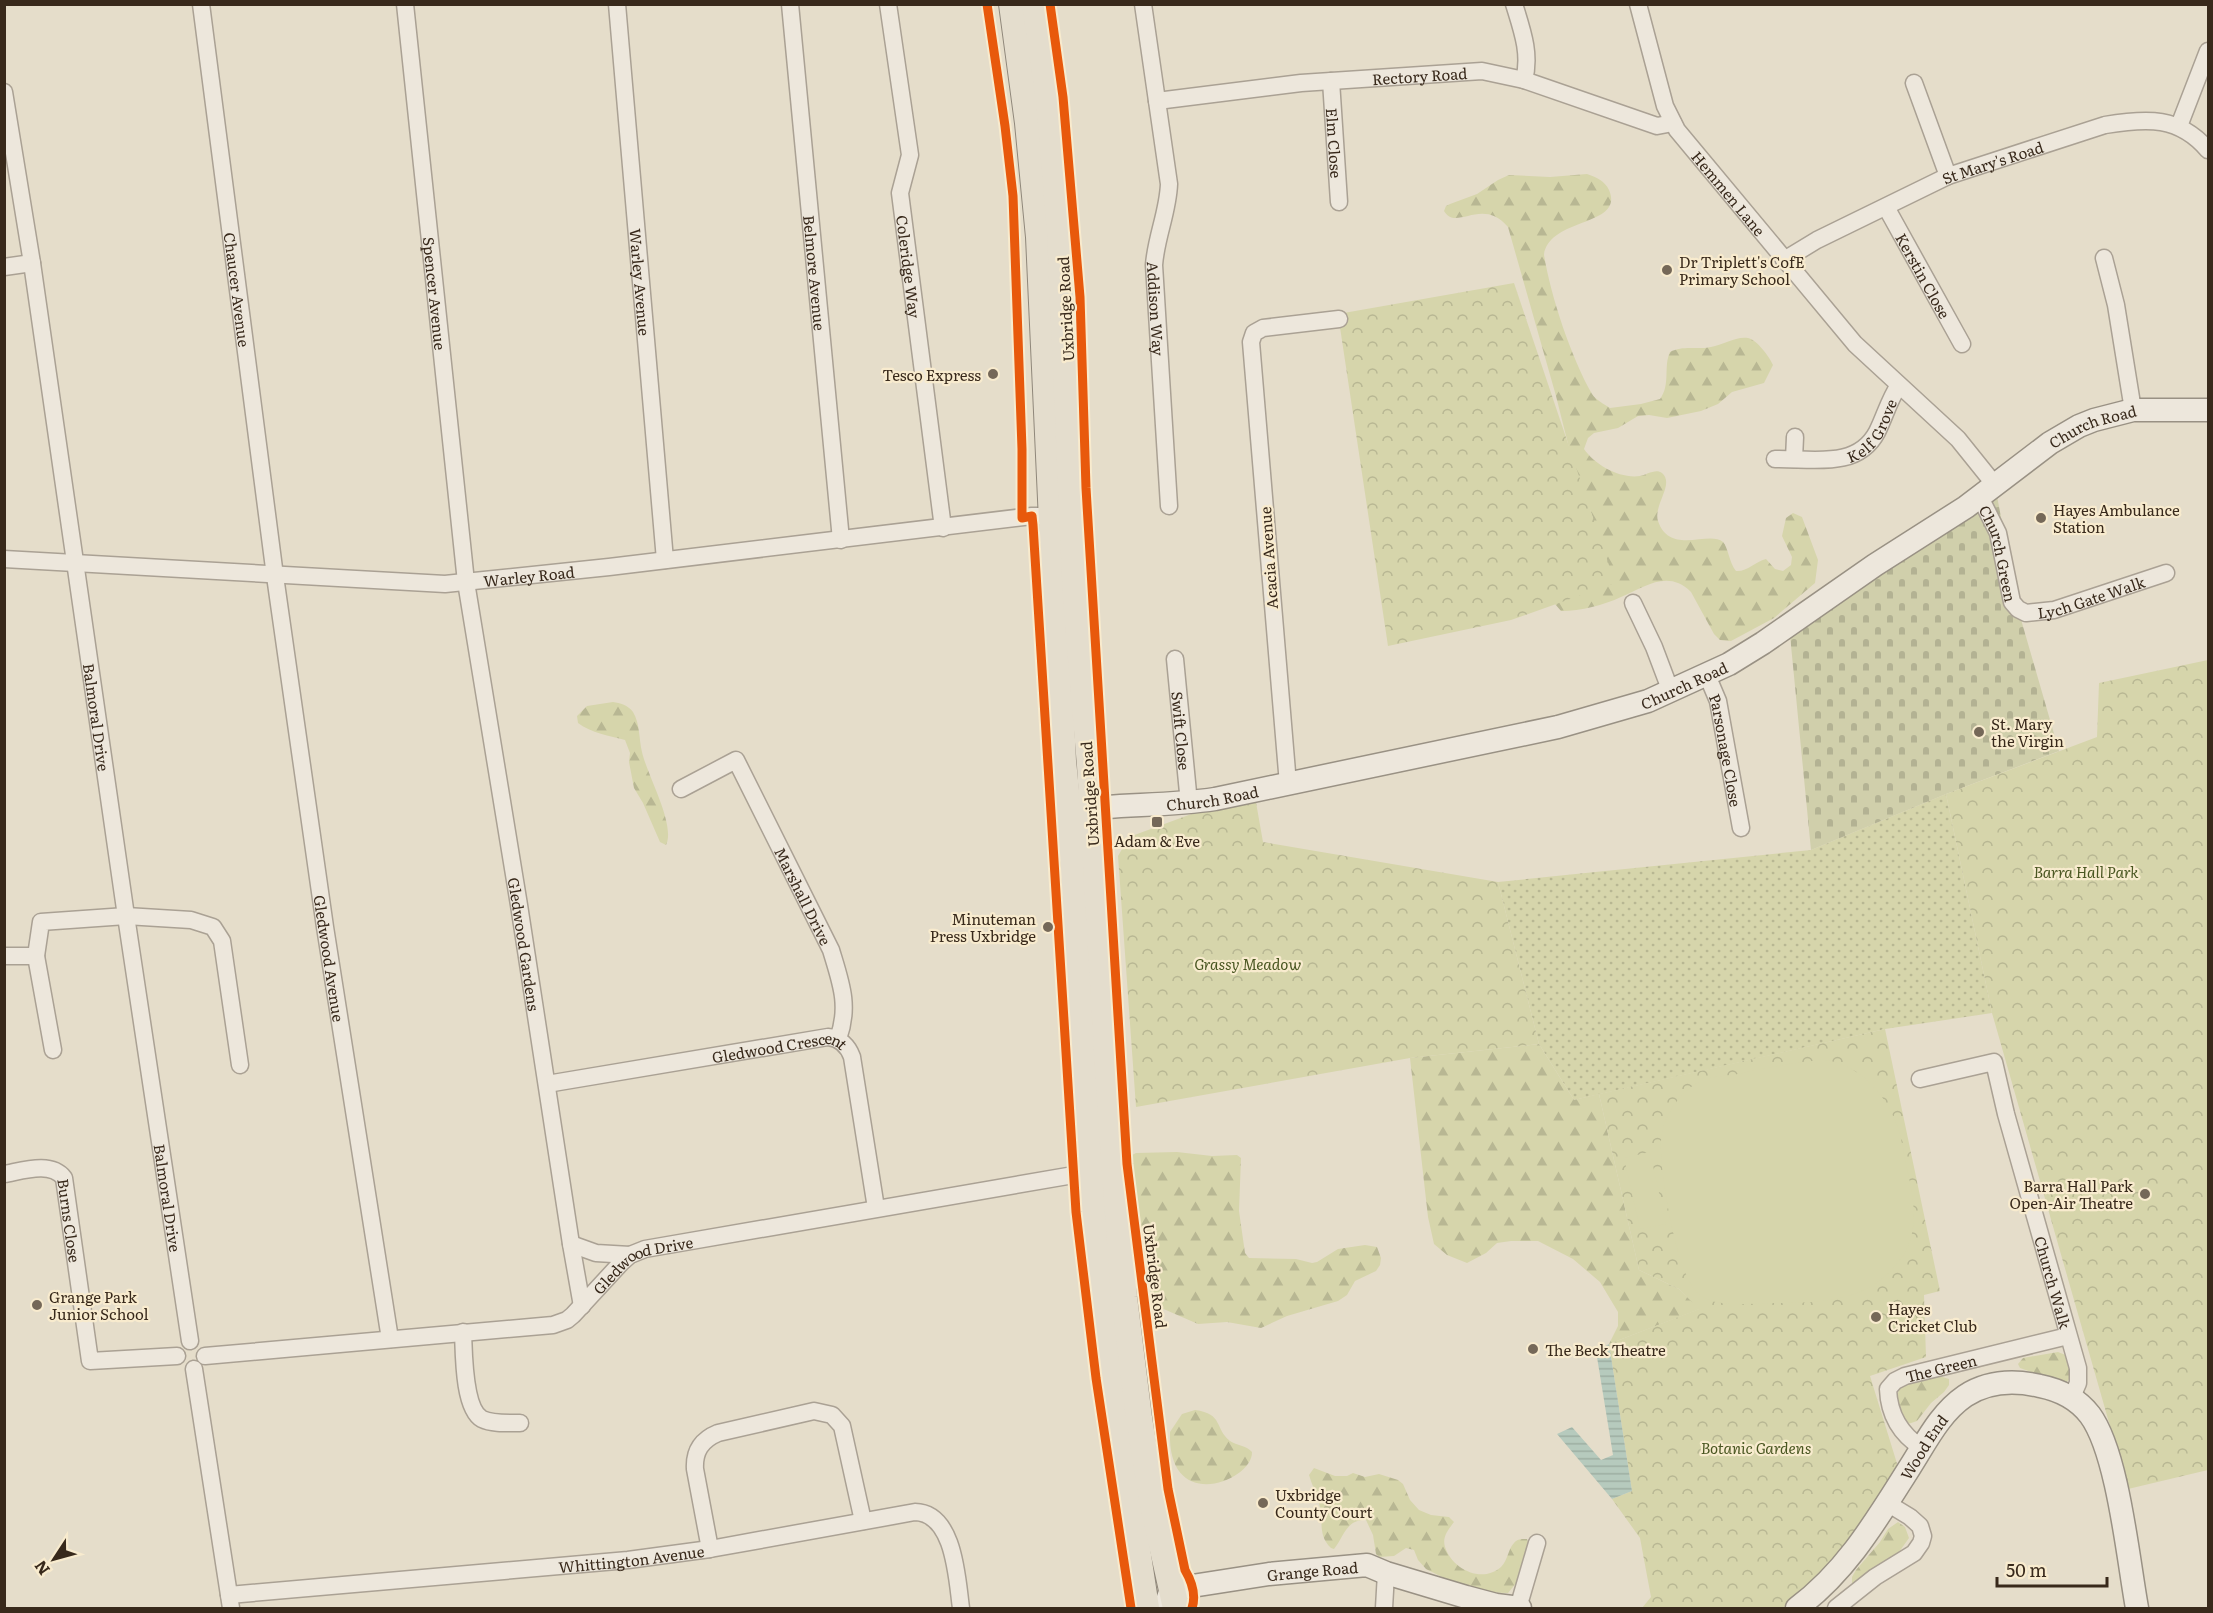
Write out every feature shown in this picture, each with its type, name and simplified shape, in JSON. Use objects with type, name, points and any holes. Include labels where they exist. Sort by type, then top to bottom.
[{"type":"main road","name":"Uxbridge Road","points":[[1012,4],[1028,123],[1042,286],[1051,516],[1067,811],[1103,1171],[1124,1297],[1139,1418],[1171,1602]]},
{"type":"main road","name":"Uxbridge Road","points":[[1035,4],[1049,99],[1064,292],[1076,600],[1093,808],[1103,1171],[1102,1287],[1122,1450],[1146,1608]]},
{"type":"main road","points":[[1028,123],[1045,119],[1049,99]]},
{"type":"street","name":"Chaucer Avenue","points":[[201,4],[275,576]]},
{"type":"street","name":"Spencer Avenue","points":[[405,4],[466,582]]},
{"type":"street","name":"Warley Avenue","points":[[617,4],[665,560]]},
{"type":"street","name":"Belmore Avenue","points":[[790,4],[841,540]]},
{"type":"street","name":"Coleridge Way","points":[[888,4],[910,155],[900,193],[943,528]]},
{"type":"street","name":"Addison Way","points":[[1143,4],[1169,184],[1167,209],[1154,265],[1169,506]]},
{"type":"street","points":[[1514,4],[1527,49],[1524,80]]},
{"type":"street","name":"Hemmen Lane","points":[[1638,4],[1665,106],[1673,123],[1855,344],[1967,449],[1988,491]]},
{"type":"street","points":[[2179,126],[2208,51]]},
{"type":"street","name":"Rectory Road","points":[[1157,101],[1224,91],[1475,71],[1524,80],[1656,126],[1673,123]]},
{"type":"street","name":"Elm Close","points":[[1331,81],[1339,202]]},
{"type":"street","points":[[1914,83],[1947,176]]},
{"type":"street","name":"Balmoral Drive","points":[[4,92],[32,263],[190,1341]]},
{"type":"street","name":"St Mary's Road","points":[[1784,260],[1817,240],[1947,176],[2105,125],[2146,121],[2179,126],[2193,135],[2208,150]]},
{"type":"street","name":"Kerstin Close","points":[[1886,207],[1962,344]]},
{"type":"street","points":[[2104,258],[2116,305],[2133,410]]},
{"type":"street","points":[[4,267],[32,263]]},
{"type":"street","name":"Acacia Avenue","points":[[1288,784],[1251,342],[1254,333],[1263,328],[1339,319]]},
{"type":"street","name":"Kelf Grove","points":[[1775,459],[1834,459],[1858,454],[1868,446],[1876,433],[1892,396],[1899,386]]},
{"type":"street","name":"Church Road","points":[[1067,811],[1189,803],[1558,727],[1618,711],[1671,692],[1763,644],[1875,565],[1988,491],[2031,456],[2063,434],[2094,420],[2133,410],[2208,410]]},
{"type":"street","points":[[1794,459],[1795,437]]},
{"type":"street","name":"Church Green","points":[[1988,491],[2012,602],[2018,609]]},
{"type":"street","name":"Warley Road","points":[[4,560],[444,584],[841,540],[1032,516],[1051,516]]},
{"type":"street","name":"Lych Gate Walk","points":[[2018,609],[2026,613],[2054,610],[2166,573]]},
{"type":"street","name":"Gledwood Avenue","points":[[275,576],[325,927],[390,1339]]},
{"type":"street","name":"Gledwood Gardens","points":[[466,582],[582,1306]]},
{"type":"street","points":[[1633,603],[1654,646],[1671,692]]},
{"type":"street","name":"Swift Close","points":[[1175,659],[1189,803]]},
{"type":"street","name":"Parsonage Close","points":[[1707,675],[1718,701],[1741,828]]},
{"type":"street","name":"Marshall Drive","points":[[681,789],[736,760],[831,950],[839,978],[845,1018],[838,1039]]},
{"type":"street","points":[[53,1050],[36,956],[41,922],[126,916],[191,920],[206,923],[218,933],[222,941],[240,1065]]},
{"type":"street","points":[[4,956],[36,956]]},
{"type":"street","name":"Gledwood Crescent","points":[[547,1084],[828,1037],[838,1039],[852,1057],[876,1208]]},
{"type":"street","name":"Church Walk","points":[[1920,1079],[1994,1062],[2006,1114],[2079,1374],[2072,1397]]},
{"type":"street","name":"Burns Close","points":[[4,1174],[45,1169],[57,1171],[64,1178],[90,1361],[177,1356]]},
{"type":"street","name":"Gledwood Drive","points":[[200,1362],[390,1339],[553,1325],[567,1320],[630,1255],[645,1249],[1103,1171]]},
{"type":"street","points":[[571,1244],[596,1254],[630,1255]]},
{"type":"street","points":[[463,1332],[469,1400],[474,1410],[483,1420],[520,1423]]},
{"type":"street","name":"The Green","points":[[1922,1448],[1910,1441],[1896,1422],[1888,1389],[1895,1381],[1923,1371],[2068,1335]]},
{"type":"street","points":[[200,1362],[182,1366],[177,1356],[180,1347],[190,1341],[201,1346],[200,1362],[230,1602]]},
{"type":"street","name":"Wood End","points":[[1797,1608],[1836,1575],[1864,1539],[1936,1426],[1954,1406],[1965,1396],[1990,1384],[2000,1383],[2028,1384],[2055,1390],[2072,1397],[2091,1416],[2104,1442],[2111,1467],[2137,1608]]},
{"type":"street","points":[[710,1549],[695,1469],[695,1456],[699,1447],[708,1438],[718,1433],[814,1411],[832,1415],[842,1425],[863,1521]]},
{"type":"street","points":[[1836,1608],[1875,1577],[1914,1553],[1921,1543],[1923,1536],[1920,1526],[1910,1516],[1887,1503]]},
{"type":"street","name":"Whittington Avenue","points":[[230,1602],[628,1560],[710,1549],[921,1512],[941,1525],[949,1541],[961,1608]]},
{"type":"street","points":[[1519,1608],[1537,1544]]},
{"type":"street","name":"Grange Road","points":[[1171,1602],[1269,1574],[1367,1565],[1386,1573],[1496,1605],[1519,1608]]},
{"type":"street","points":[[1384,1608],[1386,1573]]},
{"type":"green space","points":[[1587,174],[1605,184],[1609,190],[1611,202],[1606,210],[1597,217],[1559,234],[1549,243],[1544,255],[1563,326],[1584,379],[1594,396],[1610,408],[1660,399],[1665,387],[1670,352],[1711,347],[1739,338],[1748,338],[1755,342],[1766,353],[1773,365],[1764,383],[1732,392],[1718,404],[1701,411],[1667,418],[1638,416],[1618,428],[1594,433],[1588,438],[1584,449],[1601,465],[1616,473],[1640,476],[1654,471],[1662,473],[1666,483],[1657,515],[1664,531],[1680,540],[1717,539],[1723,542],[1736,571],[1744,570],[1766,559],[1775,569],[1783,571],[1791,565],[1792,557],[1782,536],[1786,518],[1793,513],[1802,517],[1818,560],[1815,583],[1774,618],[1731,641],[1720,640],[1714,634],[1691,592],[1674,582],[1656,582],[1607,603],[1584,609],[1561,611],[1555,604],[1592,529],[1593,518],[1572,460],[1508,227],[1489,214],[1455,218],[1444,211],[1446,206],[1477,194],[1509,175],[1550,177]]},
{"type":"green space","points":[[1514,283],[1615,583],[1511,620],[1388,646],[1338,314]]},
{"type":"green space","points":[[1995,485],[2018,609],[2059,751],[1946,794],[1811,850],[1789,625]]},
{"type":"green space","name":"Barra Hall Park","points":[[2208,660],[2208,1470],[2128,1489],[1992,1013],[1946,794],[2097,737],[2099,683]]},
{"type":"green space","points":[[613,702],[626,706],[635,716],[642,752],[667,825],[666,845],[660,842],[634,788],[629,762],[630,753],[625,740],[595,732],[578,723],[577,716],[587,706]]},
{"type":"green space","name":"Grassy Meadow","points":[[1254,791],[1263,842],[1498,882],[1539,1044],[1410,1058],[1136,1107],[1118,856],[1129,837]]},
{"type":"green space","points":[[1946,794],[1992,1013],[1885,1029],[1574,1100],[1539,1044],[1498,882],[1811,850]]},
{"type":"green space","name":"Botanic Gardens","points":[[1885,1029],[1940,1291],[1924,1295],[1926,1357],[1870,1376],[1899,1470],[1854,1540],[1811,1589],[1782,1608],[1642,1608],[1651,1597],[1640,1538],[1612,1499],[1632,1491],[1609,1344],[1699,1309],[1679,1289],[1639,1270],[1599,1094]]},
{"type":"green space","points":[[1539,1044],[1574,1100],[1599,1094],[1639,1270],[1679,1289],[1700,1309],[1609,1344],[1618,1326],[1618,1312],[1600,1282],[1573,1259],[1538,1241],[1511,1241],[1497,1243],[1486,1253],[1467,1263],[1447,1255],[1434,1244],[1428,1217],[1410,1058]]},
{"type":"green space","points":[[1823,1060],[1836,1062],[1859,1073],[1878,1091],[1892,1113],[1900,1136],[1913,1203],[1913,1225],[1908,1247],[1890,1272],[1876,1284],[1844,1297],[1826,1301],[1741,1304],[1707,1300],[1695,1290],[1688,1279],[1681,1262],[1670,1218],[1661,1155],[1663,1128],[1668,1115],[1686,1091],[1706,1079]]},
{"type":"green space","points":[[1177,1152],[1212,1156],[1237,1155],[1241,1158],[1239,1211],[1245,1253],[1249,1258],[1296,1259],[1312,1263],[1338,1249],[1365,1245],[1377,1247],[1381,1258],[1380,1265],[1376,1271],[1355,1281],[1347,1295],[1338,1301],[1287,1316],[1261,1328],[1227,1322],[1198,1324],[1159,1307],[1151,1293],[1129,1160],[1130,1156],[1136,1153]]},
{"type":"green space","points":[[1650,1152],[1666,1224],[1640,1229],[1624,1158]]},
{"type":"green space","points":[[2058,1352],[2068,1356],[2070,1378],[2065,1384],[2020,1368],[2018,1364],[2023,1358]]},
{"type":"green space","points":[[1939,1376],[1949,1379],[1949,1385],[1917,1421],[1908,1424],[1898,1404],[1900,1388],[1913,1381]]},
{"type":"green space","points":[[1195,1410],[1215,1418],[1230,1441],[1252,1452],[1249,1463],[1239,1473],[1226,1480],[1210,1484],[1195,1482],[1182,1474],[1173,1458],[1170,1432],[1182,1414]]},
{"type":"green space","points":[[1314,1468],[1335,1476],[1347,1476],[1353,1473],[1365,1477],[1379,1474],[1398,1480],[1403,1484],[1410,1500],[1419,1510],[1431,1515],[1449,1517],[1454,1522],[1445,1537],[1445,1547],[1454,1562],[1469,1572],[1485,1574],[1493,1572],[1501,1567],[1515,1542],[1527,1539],[1525,1562],[1517,1582],[1508,1593],[1479,1592],[1462,1587],[1426,1569],[1418,1560],[1414,1550],[1406,1548],[1394,1556],[1379,1557],[1376,1554],[1373,1535],[1366,1520],[1354,1522],[1334,1549],[1331,1548],[1322,1533],[1319,1503],[1309,1475]]},
{"type":"green space","points":[[1898,1522],[1905,1527],[1909,1538],[1899,1552],[1852,1585],[1852,1577],[1856,1570],[1888,1529]]},
{"type":"shaded area","points":[[1609,1344],[1632,1491],[1612,1499],[1557,1434],[1572,1427],[1601,1460],[1613,1455],[1596,1351]]},
{"type":"cycle path","points":[[987,4],[1013,196],[1022,449],[1022,518],[1032,516],[1033,525],[1076,1212],[1096,1378],[1131,1608]]},
{"type":"cycle path","points":[[1050,4],[1063,97],[1080,297],[1086,488],[1127,1164],[1168,1489],[1185,1570],[1193,1589],[1192,1608]]},
{"type":"place","name":"Dr Triplett's CofE Primary School","points":[[1667,270]]},
{"type":"place","name":"Tesco Express","points":[[993,374]]},
{"type":"place","name":"Hayes Ambulance Station","points":[[2041,518]]},
{"type":"place","name":"St. Mary the Virgin","points":[[1979,732]]},
{"type":"place","name":"Adam & Eve","points":[[1157,822]]},
{"type":"place","name":"Minuteman Press Uxbridge","points":[[1048,927]]},
{"type":"place","name":"Barra Hall Park Open-Air Theatre","points":[[2145,1194]]},
{"type":"place","name":"Grange Park Junior School","points":[[37,1305]]},
{"type":"place","name":"Hayes Cricket Club","points":[[1876,1317]]},
{"type":"place","name":"The Beck Theatre","points":[[1533,1349]]},
{"type":"place","name":"Uxbridge County Court","points":[[1263,1503]]}]
